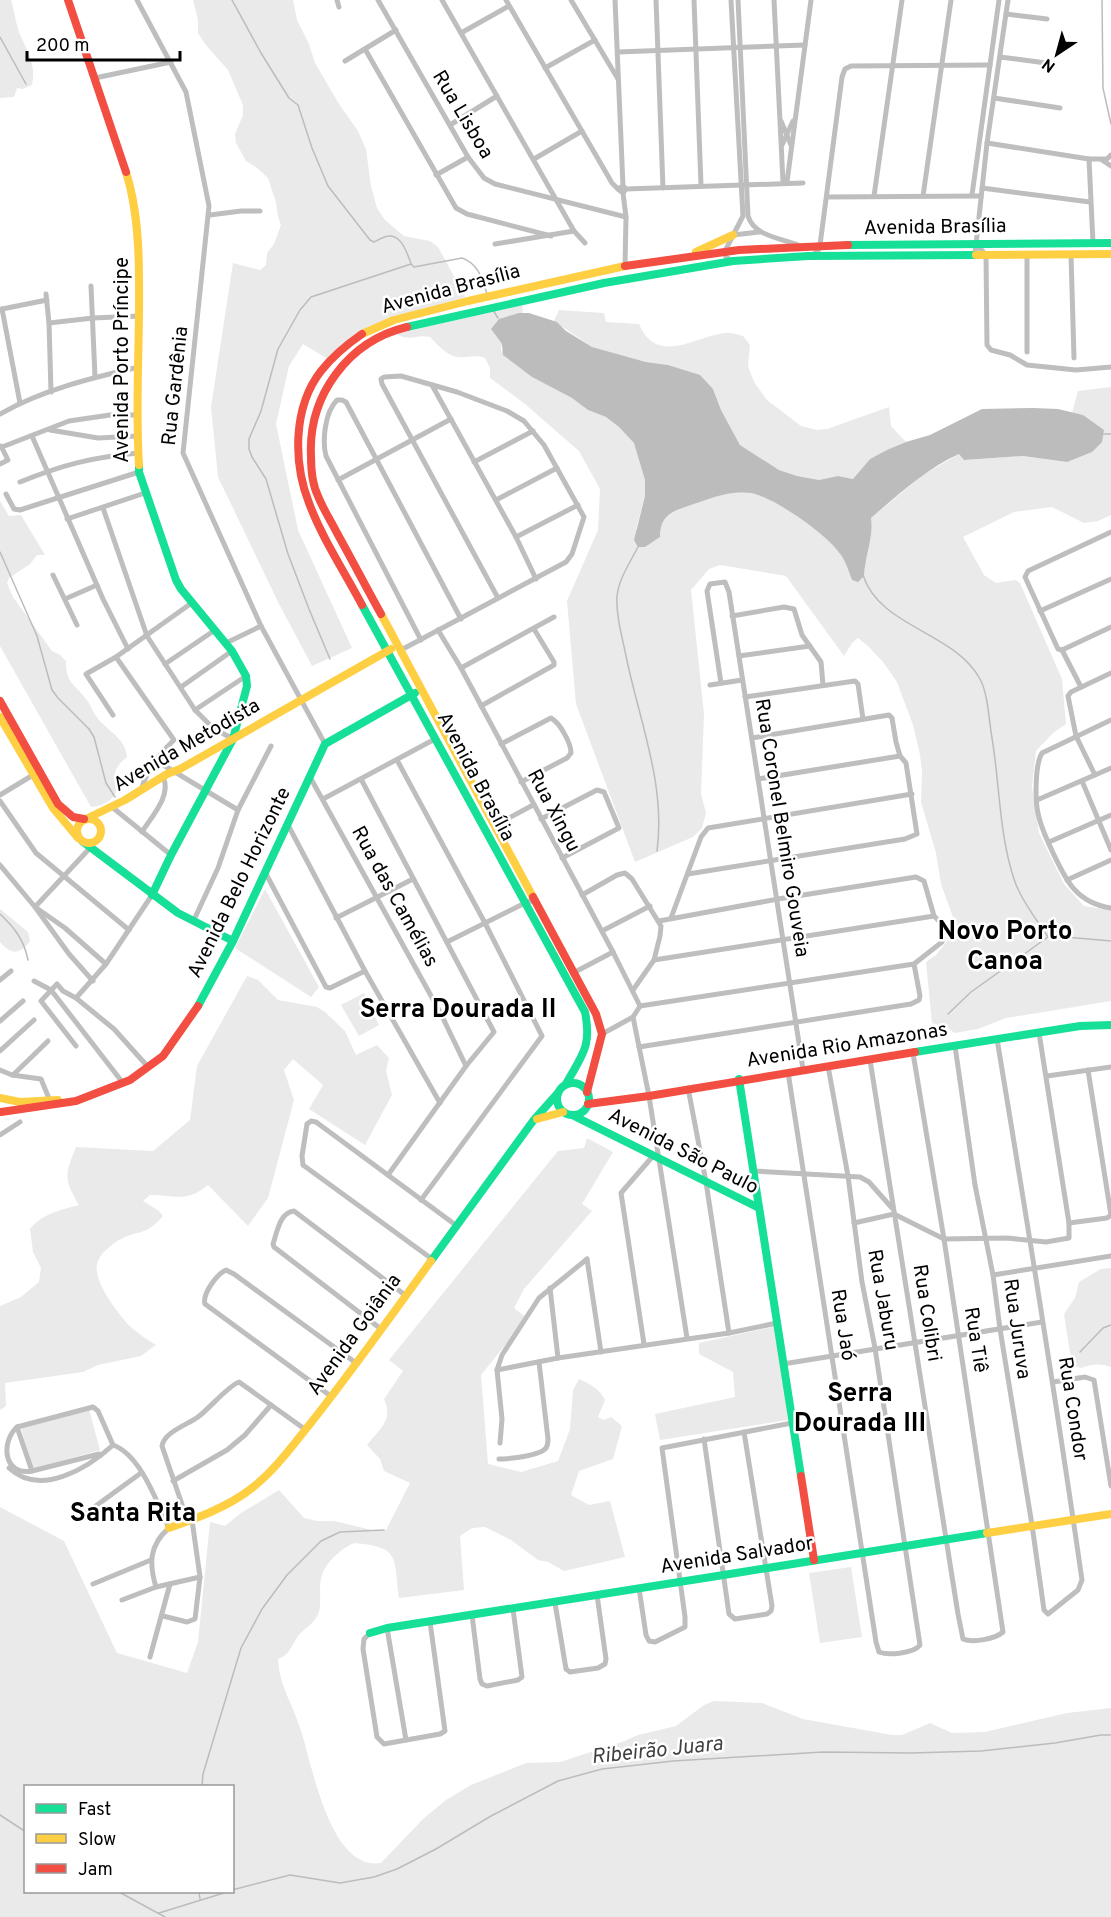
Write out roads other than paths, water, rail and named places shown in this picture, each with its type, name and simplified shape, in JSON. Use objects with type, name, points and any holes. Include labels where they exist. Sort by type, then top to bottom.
[{"type":"street","name":"Avenida Porto Príncipe","points":[[68,0],[134,196],[139,242],[139,472],[176,580],[232,651],[246,676]]},
{"type":"street","points":[[95,78],[171,62],[137,0]]},
{"type":"street","points":[[337,0],[339,7]]},
{"type":"street","name":"Rua Lisboa","points":[[378,0],[480,174],[491,182],[626,217]]},
{"type":"street","points":[[442,0],[574,231],[585,243]]},
{"type":"street","points":[[572,0],[619,81]]},
{"type":"street","points":[[615,0],[626,217],[625,266]]},
{"type":"street","points":[[656,0],[663,188]]},
{"type":"street","points":[[694,0],[701,185]]},
{"type":"street","points":[[731,0],[732,47],[748,216],[751,224],[759,232]]},
{"type":"street","points":[[733,261],[726,257],[725,251],[743,216],[745,184],[738,0]]},
{"type":"street","points":[[774,0],[779,116],[785,182]]},
{"type":"street","points":[[785,182],[812,0]]},
{"type":"street","points":[[874,196],[902,0]]},
{"type":"street","points":[[923,196],[951,0]]},
{"type":"street","points":[[972,195],[999,0]]},
{"type":"street","points":[[975,254],[987,143],[1008,0]]},
{"type":"street","points":[[461,33],[507,3],[612,183],[623,189],[802,183]]},
{"type":"street","points":[[1006,14],[1047,19]]},
{"type":"street","points":[[345,61],[396,30]]},
{"type":"street","points":[[545,68],[595,40]]},
{"type":"street","points":[[618,52],[806,45]]},
{"type":"street","points":[[365,49],[448,198],[459,210],[551,236]]},
{"type":"street","points":[[1000,57],[1046,63]]},
{"type":"street","name":"Rua Gardênia","points":[[171,62],[186,92],[192,114],[210,214],[183,453],[261,626],[325,744]]},
{"type":"street","points":[[808,256],[817,252],[820,245],[842,77],[845,69],[851,66],[990,65]]},
{"type":"street","points":[[450,125],[497,96]]},
{"type":"street","points":[[994,99],[1060,108]]},
{"type":"street","points":[[781,146],[796,114]]},
{"type":"street","points":[[779,116],[792,146]]},
{"type":"street","points":[[534,159],[582,131]]},
{"type":"street","points":[[987,143],[1089,159],[1102,160],[1111,155]]},
{"type":"street","points":[[781,146],[787,148],[792,146]]},
{"type":"street","points":[[436,175],[468,156]]},
{"type":"street","points":[[1089,159],[1093,243]]},
{"type":"street","points":[[1102,160],[1111,166]]},
{"type":"street","points":[[982,188],[1090,202]]},
{"type":"street","points":[[826,197],[981,196]]},
{"type":"street","points":[[210,214],[260,211]]},
{"type":"street","points":[[495,244],[574,231]]},
{"type":"street","points":[[692,255],[733,235],[759,232],[802,246]]},
{"type":"street","points":[[976,243],[986,255],[987,345],[991,350],[1010,355],[1027,365],[1076,370],[1111,367]]},
{"type":"street","name":"Avenida Brasília","points":[[566,1084],[588,1043],[585,1012],[312,513],[307,500],[299,470],[298,437],[302,411],[313,386],[327,364],[362,334],[400,319],[552,280],[692,255],[820,245],[1111,243]]},
{"type":"street","name":"Avenida Brasília","points":[[602,1034],[596,1014],[575,972],[317,495],[310,460],[312,418],[333,376],[354,353],[368,343],[395,330],[604,283],[733,261],[808,256],[1111,254]]},
{"type":"street","points":[[1027,255],[1027,352]]},
{"type":"street","points":[[1071,255],[1074,358]]},
{"type":"street","points":[[91,286],[95,377]]},
{"type":"street","points":[[20,403],[1,309],[46,297],[51,392]]},
{"type":"street","points":[[49,323],[140,316]]},
{"type":"street","points":[[0,414],[20,403],[95,377],[139,367]]},
{"type":"street","points":[[388,650],[396,648],[401,650],[564,564],[571,557],[584,518],[557,468],[524,421],[507,411],[432,386],[395,375],[384,376],[381,379],[382,384],[498,598]]},
{"type":"street","points":[[432,386],[516,537],[536,579]]},
{"type":"street","points":[[421,640],[326,456],[324,445],[328,422],[333,404],[340,399],[346,402],[461,618]]},
{"type":"street","points":[[0,464],[8,460],[1,445],[85,417],[138,415]]},
{"type":"street","points":[[338,480],[451,419]]},
{"type":"street","points":[[48,430],[98,438],[138,436]]},
{"type":"street","points":[[474,462],[533,431]]},
{"type":"street","points":[[32,436],[97,585],[128,649]]},
{"type":"street","points":[[20,482],[86,459],[138,453]]},
{"type":"street","points":[[496,500],[557,468]]},
{"type":"street","points":[[6,494],[14,509],[20,510],[139,472]]},
{"type":"street","points":[[68,519],[145,493]]},
{"type":"street","points":[[516,537],[578,505]]},
{"type":"street","points":[[103,508],[147,636],[195,710],[213,728],[233,739]]},
{"type":"street","points":[[1081,687],[1024,577],[1028,572],[1111,532]]},
{"type":"street","points":[[53,575],[77,625]]},
{"type":"street","points":[[1040,611],[1111,579]]},
{"type":"street","name":"Rua Coronel Belmiro Gouveia","points":[[721,683],[707,588],[712,583],[725,582],[729,592],[746,698],[803,1069]]},
{"type":"street","points":[[65,599],[97,585]]},
{"type":"street","points":[[113,715],[86,674],[128,649],[193,602]]},
{"type":"street","points":[[732,616],[791,608],[795,610],[801,633],[821,662],[823,685]]},
{"type":"street","points":[[461,668],[554,617]]},
{"type":"street","points":[[226,643],[261,626]]},
{"type":"street","points":[[1059,648],[1111,627]]},
{"type":"street","points":[[481,706],[554,665],[534,629]]},
{"type":"street","points":[[165,664],[215,630]]},
{"type":"street","name":"Rua Xingu","points":[[438,630],[461,668],[640,1006]]},
{"type":"street","points":[[739,656],[810,646]]},
{"type":"street","name":"Avenida Metodista","points":[[86,819],[112,807],[388,650]]},
{"type":"street","points":[[181,687],[232,651]]},
{"type":"street","points":[[116,657],[174,740],[155,760],[141,790]]},
{"type":"street","points":[[1095,775],[1076,736],[1068,699],[1071,692],[1111,673]]},
{"type":"street","points":[[76,998],[106,964],[152,895],[233,739],[247,686],[246,676],[195,710]]},
{"type":"street","points":[[710,685],[742,680]]},
{"type":"street","points":[[746,698],[853,680],[858,684],[863,719]]},
{"type":"street","points":[[325,744],[412,695],[419,684]]},
{"type":"street","points":[[0,701],[58,804],[73,817],[94,819],[99,824],[101,833],[98,839],[93,842],[80,840]]},
{"type":"street","points":[[688,874],[905,839],[915,835],[917,828],[906,761],[900,756],[891,716],[885,715],[752,738]]},
{"type":"street","points":[[0,717],[60,819],[80,840],[152,895],[193,922],[233,940]]},
{"type":"street","points":[[501,744],[549,718],[556,722],[571,748],[571,753],[567,758],[521,782]]},
{"type":"street","points":[[1109,907],[1083,897],[1067,880],[1039,818],[1037,800],[1038,760],[1042,753],[1111,720]]},
{"type":"street","points":[[323,799],[435,739]]},
{"type":"street","name":"Avenida Belo Horizonte","points":[[4,1113],[66,1103],[123,1083],[163,1056],[184,1030],[233,940],[325,744]]},
{"type":"street","points":[[193,922],[218,868],[238,810],[271,746]]},
{"type":"street","points":[[758,779],[900,756]]},
{"type":"street","points":[[155,760],[238,810]]},
{"type":"street","points":[[397,760],[485,922],[542,1036],[421,1200]]},
{"type":"street","points":[[1037,800],[1111,768]]},
{"type":"street","points":[[0,795],[33,775]]},
{"type":"street","points":[[455,775],[463,779],[468,777]]},
{"type":"street","points":[[142,832],[166,793],[167,784],[163,777]]},
{"type":"street","name":"Rua das Camélias","points":[[310,777],[440,1012],[466,1066]]},
{"type":"street","points":[[361,779],[494,1032],[466,1066],[388,1175]]},
{"type":"street","points":[[1082,781],[1111,850]]},
{"type":"street","points":[[461,785],[468,784],[476,791]]},
{"type":"street","points":[[541,819],[597,790],[604,792],[619,823],[618,829],[562,858]]},
{"type":"street","points":[[671,918],[701,837],[711,827],[912,794]]},
{"type":"street","points":[[0,801],[36,853],[129,930]]},
{"type":"street","points":[[496,825],[533,805]]},
{"type":"street","points":[[112,807],[171,855]]},
{"type":"street","points":[[1049,842],[1111,815]]},
{"type":"street","points":[[80,840],[76,828],[86,819]]},
{"type":"street","points":[[288,825],[336,918],[440,1103]]},
{"type":"street","points":[[35,907],[90,848]]},
{"type":"street","points":[[497,852],[503,857],[512,856]]},
{"type":"street","points":[[1067,880],[1111,860]]},
{"type":"street","points":[[0,866],[93,981]]},
{"type":"street","points":[[265,872],[324,984],[330,988],[365,971]]},
{"type":"street","points":[[582,895],[617,875],[625,873],[632,879],[659,921],[660,936],[654,960],[633,990]]},
{"type":"street","points":[[533,1121],[563,1112],[572,1115],[580,1113],[587,1106],[587,1092],[602,1034],[633,1017],[640,1006],[915,963],[943,940],[942,924],[934,916],[925,883],[921,878],[916,877],[659,921]]},
{"type":"street","points":[[336,918],[413,879]]},
{"type":"street","points":[[447,942],[529,901],[537,902]]},
{"type":"street","points":[[602,932],[650,906]]},
{"type":"street","points":[[35,907],[65,928],[106,964]]},
{"type":"street","points":[[654,960],[934,916]]},
{"type":"street","points":[[575,972],[613,952]]},
{"type":"street","points":[[639,1047],[911,1004],[919,1000],[920,994],[915,963]]},
{"type":"street","points":[[0,980],[11,971]]},
{"type":"street","points":[[34,981],[51,990],[123,1083]]},
{"type":"street","points":[[76,1046],[41,1001],[57,984],[114,1029],[148,1068]]},
{"type":"street","points":[[0,1021],[23,1000]]},
{"type":"street","points":[[633,1017],[649,1096],[656,1157],[687,1338]]},
{"type":"street","points":[[0,1051],[34,1020]]},
{"type":"street","name":"Avenida Rio Amazonas","points":[[587,1106],[739,1079],[1080,1026],[1111,1025]]},
{"type":"street","points":[[753,1171],[860,1177],[867,1180],[893,1212],[944,1239],[985,1238],[1046,1242],[1066,1240],[1070,1237],[1070,1223],[1039,1033]]},
{"type":"street","name":"Rua Condor","points":[[997,1039],[1053,1382],[1082,1584],[1049,1614]]},
{"type":"street","points":[[13,1075],[48,1041]]},
{"type":"street","name":"Rua Juruva","points":[[955,1046],[1045,1612],[1049,1614]]},
{"type":"street","name":"Rua Tiê","points":[[913,1053],[959,1335],[1003,1632],[1000,1635],[967,1641]]},
{"type":"street","name":"Rua Colibri","points":[[870,1060],[946,1540],[963,1639],[967,1641]]},
{"type":"street","name":"Rua Jaburu","points":[[828,1066],[848,1176],[920,1646],[915,1649],[880,1653]]},
{"type":"street","points":[[1047,1076],[1111,1067]]},
{"type":"street","points":[[0,1070],[13,1075],[41,1079],[50,1101]]},
{"type":"street","points":[[1070,1223],[1107,1218],[1111,1215],[1088,1070]]},
{"type":"street","name":"Rua Jaó","points":[[788,1072],[876,1642],[880,1653]]},
{"type":"street","name":"Avenida São Paulo","points":[[739,1079],[814,1560]]},
{"type":"street","points":[[563,1112],[557,1104],[557,1094],[566,1084],[580,1085],[587,1092]]},
{"type":"street","points":[[688,1088],[706,1182],[729,1333]]},
{"type":"street","name":"Avenida Goiânia","points":[[169,1528],[222,1506],[251,1489],[276,1466],[332,1397],[533,1121],[557,1094]]},
{"type":"street","name":"Avenida Belo Horizonte","points":[[0,1098],[20,1102],[50,1101],[89,1095]]},
{"type":"street","points":[[0,1098],[4,1113],[18,1124],[0,1135]]},
{"type":"street","name":"Avenida São Paulo","points":[[587,1106],[587,1118],[591,1124]]},
{"type":"street","name":"Avenida São Paulo","points":[[572,1115],[759,1208]]},
{"type":"street","points":[[432,1259],[305,1167],[302,1160],[305,1127],[313,1121],[457,1226]]},
{"type":"street","points":[[644,1344],[621,1193],[656,1157]]},
{"type":"street","points":[[381,1329],[278,1251],[273,1244],[284,1216],[294,1211],[405,1295]]},
{"type":"street","points":[[854,1223],[893,1212]]},
{"type":"street","points":[[993,1275],[1111,1256]]},
{"type":"street","points":[[500,1443],[502,1419],[497,1370],[502,1355],[539,1298],[588,1259],[601,1352]]},
{"type":"street","points":[[332,1397],[205,1304],[204,1297],[220,1274],[226,1270],[244,1281],[356,1363]]},
{"type":"street","points":[[550,1288],[558,1358]]},
{"type":"street","points":[[783,1364],[1042,1322]]},
{"type":"street","points":[[497,1370],[644,1344],[729,1333],[777,1323]]},
{"type":"street","points":[[499,1459],[534,1454],[547,1447],[539,1362]]},
{"type":"street","points":[[1053,1382],[1085,1377],[1093,1379],[1111,1486]]},
{"type":"street","points":[[163,1616],[186,1622],[195,1619],[200,1576],[190,1521],[173,1481],[162,1446],[163,1441],[171,1433],[203,1414],[239,1382],[306,1431]]},
{"type":"street","points":[[173,1481],[227,1450],[245,1435],[271,1405]]},
{"type":"street","points":[[113,1445],[105,1453],[75,1471],[39,1481],[24,1478],[15,1473],[7,1465],[5,1455],[5,1443],[17,1427],[93,1407],[99,1413],[113,1445],[130,1456],[141,1473],[169,1528],[156,1542],[151,1560],[156,1587]]},
{"type":"street","points":[[639,1588],[646,1635],[649,1641],[655,1642],[683,1628],[686,1622],[661,1450],[664,1446],[792,1423]]},
{"type":"street","points":[[17,1427],[32,1471]]},
{"type":"street","points":[[704,1439],[728,1609],[732,1618],[767,1614],[771,1611],[767,1568],[744,1432]]},
{"type":"street","points":[[5,1455],[15,1468],[25,1472],[105,1453]]},
{"type":"street","points":[[86,1513],[141,1473]]},
{"type":"street","name":"Avenida Salvador","points":[[370,1633],[387,1628],[1111,1514]]},
{"type":"street","points":[[93,1584],[151,1560]]},
{"type":"street","points":[[122,1600],[156,1587],[200,1576]]},
{"type":"street","points":[[150,1657],[170,1584]]},
{"type":"street","points":[[555,1603],[565,1668],[570,1672],[598,1668],[605,1664],[606,1659],[597,1595]]},
{"type":"street","points":[[472,1615],[480,1679],[487,1686],[521,1679],[513,1609]]},
{"type":"street","points":[[370,1633],[364,1639],[363,1649],[377,1737],[384,1744],[444,1732],[430,1622]]},
{"type":"street","points":[[387,1628],[406,1740]]},
{"type":"waterway","points":[[232,0],[289,98],[298,105],[312,148],[328,186],[370,240],[374,242],[384,237],[394,237],[401,242],[411,263]]},
{"type":"waterway","points":[[1102,0],[1103,88],[1111,124]]},
{"type":"waterway","points":[[0,37],[26,84]]},
{"type":"waterway","points":[[330,659],[288,554],[266,479],[249,449],[249,439],[261,411],[278,349],[300,310],[311,297],[411,264],[414,267],[462,258],[476,268],[487,294]]},
{"type":"waterway","points":[[493,310],[498,318]]},
{"type":"waterway","points":[[1103,434],[1111,434]]},
{"type":"waterway","points":[[639,545],[620,583],[617,604],[631,680],[655,777],[659,826],[657,851]]},
{"type":"waterway","points":[[0,552],[37,636],[52,690],[94,737],[106,783],[115,797]]},
{"type":"waterway","points":[[863,575],[872,592],[885,607],[953,650],[968,663],[980,679],[988,707],[1003,829],[1010,865],[1022,897],[1048,937]]},
{"type":"waterway","points":[[0,914],[18,935],[28,960]]},
{"type":"waterway","points":[[948,1014],[971,992],[1048,937],[1111,941]]},
{"type":"waterway","points":[[1080,1352],[1103,1328],[1111,1325]]},
{"type":"waterway","points":[[202,1785],[203,1774],[241,1648],[262,1609],[287,1575],[321,1541],[340,1532],[384,1530]]},
{"type":"waterway","name":"Ribeirão Juara","points":[[234,1889],[290,1875],[340,1883],[374,1877],[397,1869],[436,1849],[491,1816],[558,1781],[602,1769],[673,1761],[823,1752],[981,1751],[1111,1735]]},
{"type":"waterway","name":"Ribeirão Juara","points":[[0,1815],[24,1831]]},
{"type":"waterway","name":"Ribeirão Juara","points":[[121,1893],[165,1917]]},
{"type":"waterway","points":[[199,1893],[200,1899]]},
{"type":"waterway","name":"Ribeirão Juara","points":[[159,1913],[224,1893]]},
{"type":"district","name":"Novo Porto Canoa","points":[[1005,947]]},
{"type":"district","name":"Serra Dourada II","points":[[458,1010]]},
{"type":"district","name":"Serra Dourada III","points":[[860,1409]]},
{"type":"district","name":"Santa Rita","points":[[133,1514]]}]
